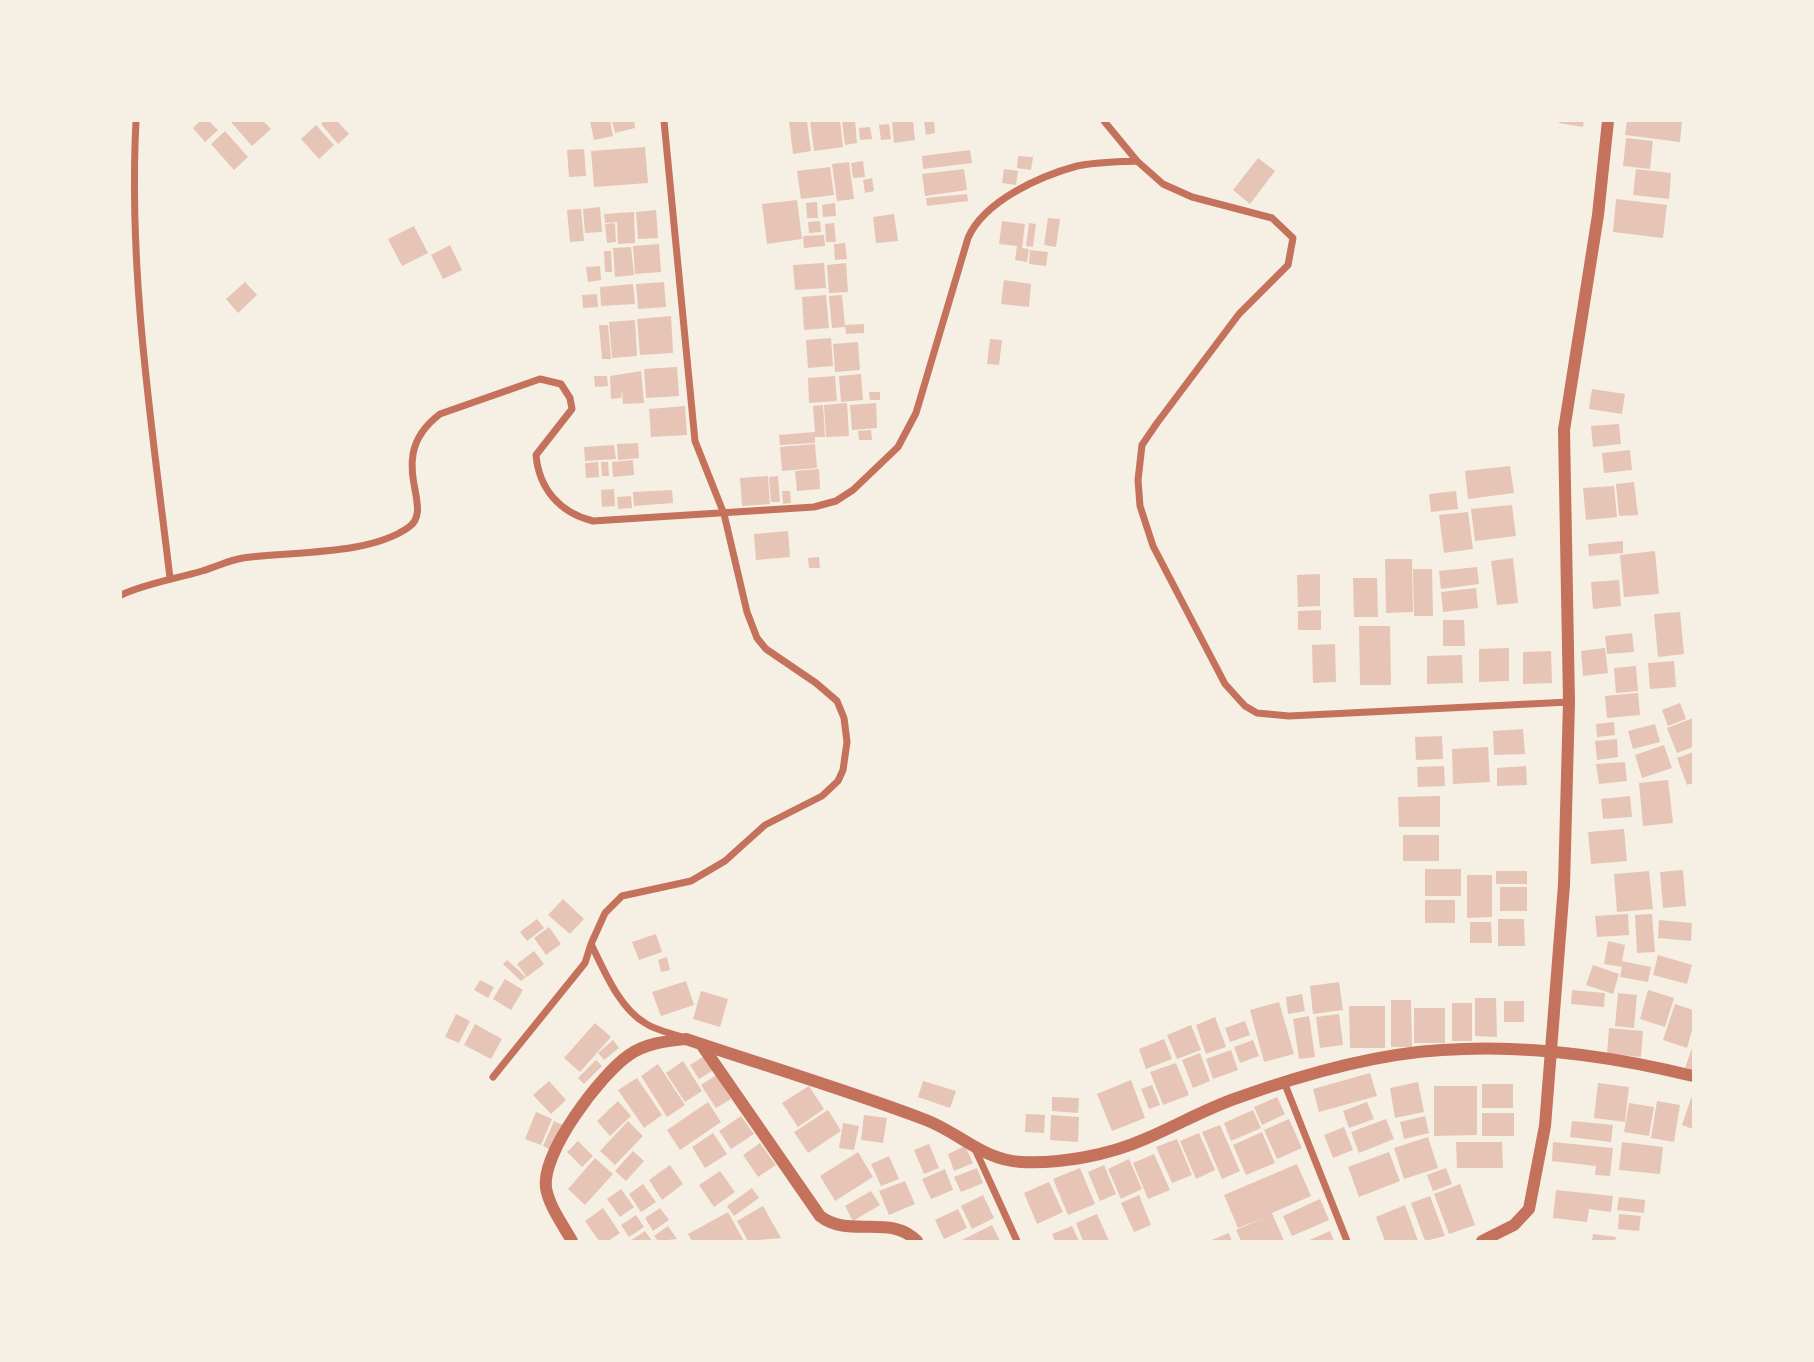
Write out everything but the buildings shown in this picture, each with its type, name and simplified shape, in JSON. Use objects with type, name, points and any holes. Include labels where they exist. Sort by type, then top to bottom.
[{"type":"street","points":[[136,121],[134,164],[138,280],[170,578]]},
{"type":"street","points":[[493,1077],[585,963],[605,913],[622,896],[691,880],[708,871],[725,861],[765,825],[822,796],[838,781],[843,770],[846,730],[836,701],[816,683],[766,649],[757,638],[747,612],[724,514],[695,441],[664,121]]},
{"type":"street","points":[[1104,121],[1137,161],[1163,184],[1192,197],[1272,218],[1293,238],[1287,265],[1240,314],[1142,446],[1138,480],[1143,516],[1176,594],[1225,684],[1245,706],[1257,713],[1289,716],[1569,702]]},
{"type":"street","points":[[1482,1241],[1514,1225],[1529,1209],[1534,1195],[1553,1052],[1559,974],[1569,702],[1564,430],[1598,215],[1608,121]]},
{"type":"street","points":[[121,595],[238,559],[335,549],[388,538],[403,531],[412,525],[417,515],[419,503],[410,476],[410,461],[414,447],[429,423],[440,414],[540,379],[561,384],[568,393],[572,409],[536,455],[541,483],[558,504],[569,512],[593,521],[814,507],[836,501],[853,490],[898,447],[916,413],[968,238],[977,220],[1011,195],[1044,178],[1079,166],[1137,161]]},
{"type":"street","points":[[591,944],[607,976],[631,1011],[644,1023],[923,1119],[953,1133],[974,1149],[992,1157],[1020,1162],[1100,1153],[1126,1147],[1233,1099],[1284,1082],[1393,1056],[1441,1050],[1553,1052],[1625,1062],[1693,1076]]},
{"type":"street","points":[[572,1241],[546,1187],[550,1159],[593,1093],[630,1054],[651,1044],[686,1039]]},
{"type":"street","points":[[701,1044],[820,1216],[840,1227],[892,1227],[909,1233],[917,1241]]},
{"type":"street","points":[[1284,1082],[1347,1241]]},
{"type":"street","points":[[974,1149],[1017,1241]]}]
